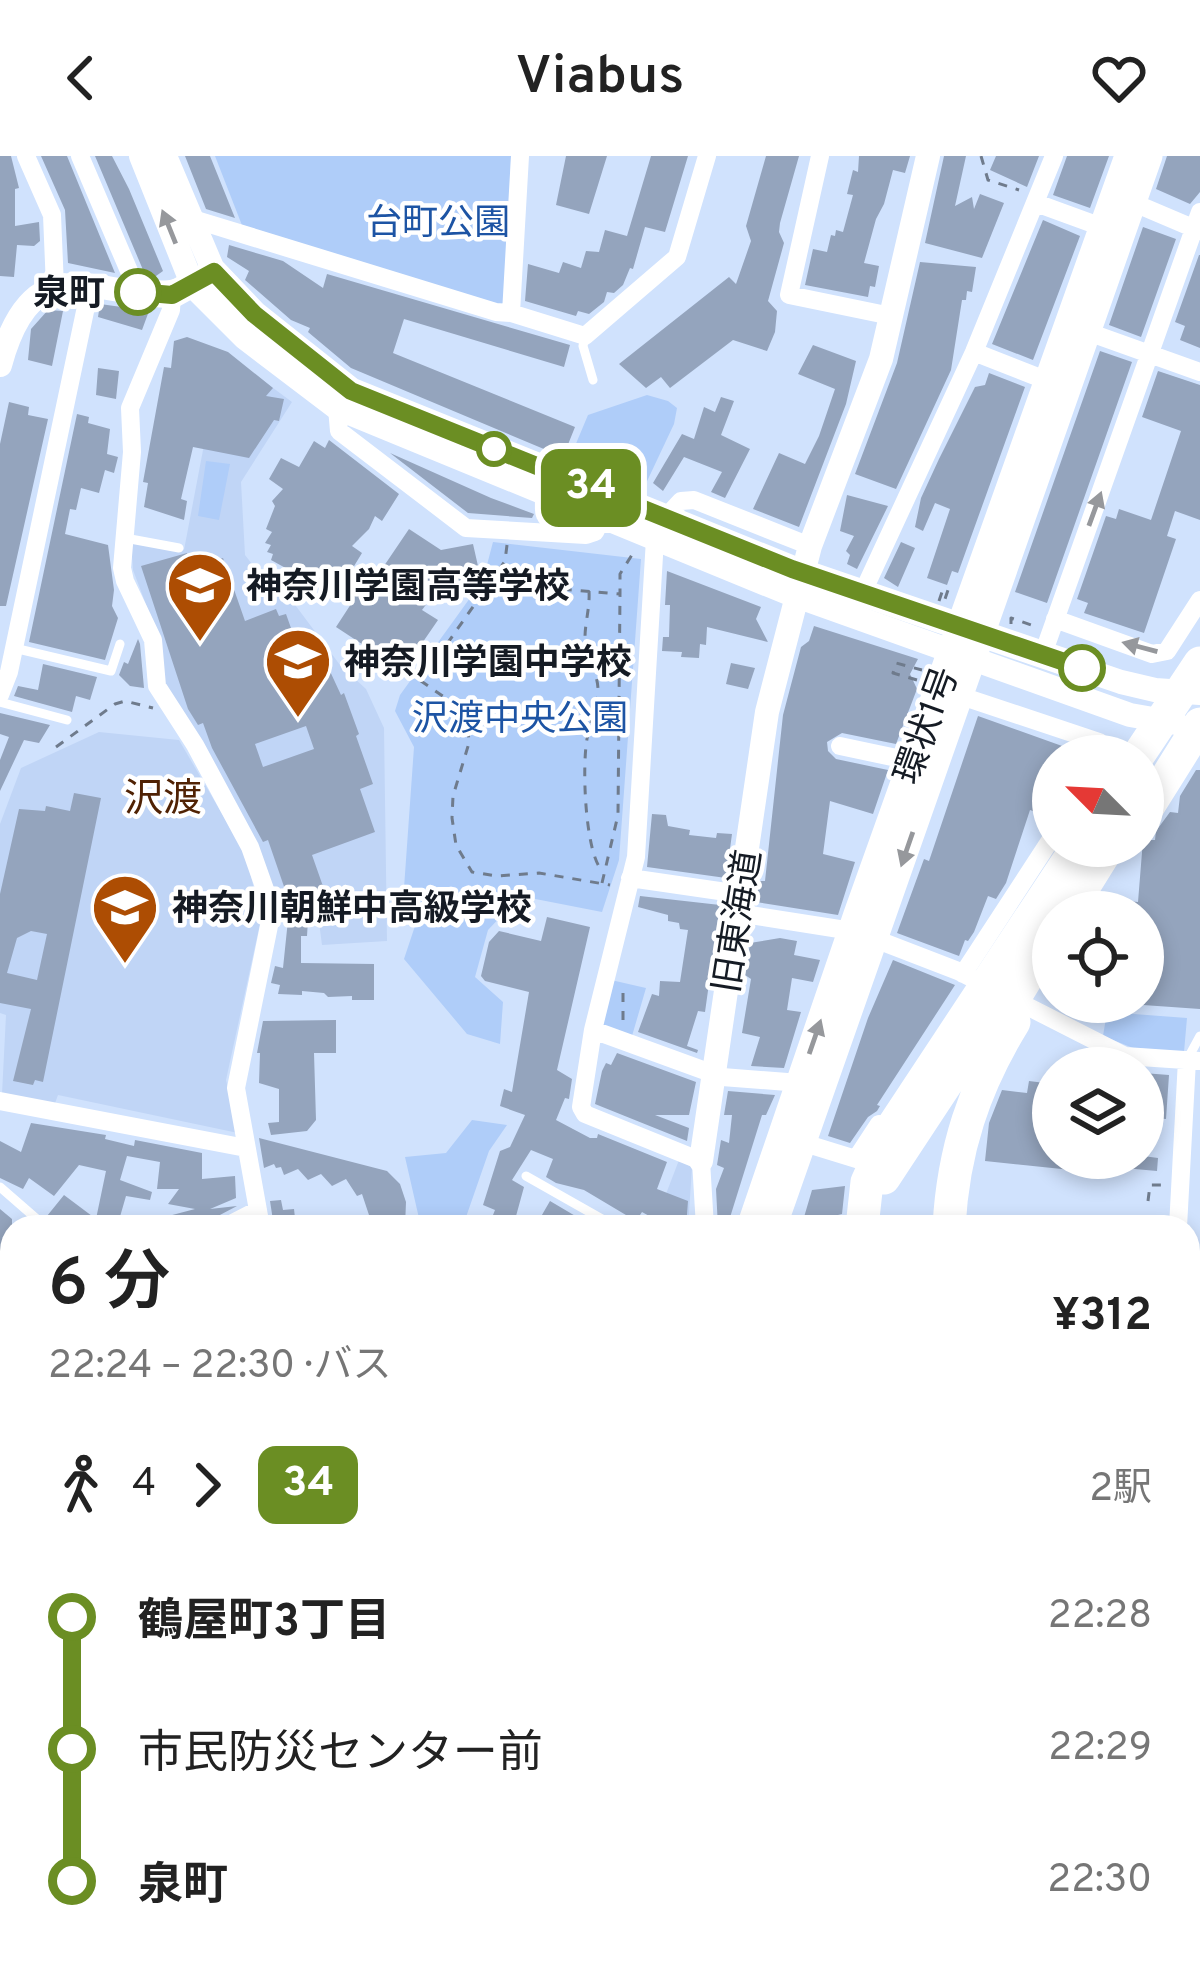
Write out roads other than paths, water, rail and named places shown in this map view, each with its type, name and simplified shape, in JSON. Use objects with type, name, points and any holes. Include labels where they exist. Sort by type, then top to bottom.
[{"type":"highway","points":[[1152,735],[1200,663]]},
{"type":"highway","points":[[1162,735],[1200,672]]},
{"type":"highway","points":[[1164,756],[1200,697]]},
{"type":"highway","points":[[1164,782],[1200,725]]},
{"type":"highway","points":[[862,1215],[880,1150],[971,986],[1062,867]]},
{"type":"highway","points":[[855,1215],[925,1120],[1032,951]]},
{"type":"highway","points":[[869,1215],[1032,967]]},
{"type":"highway","points":[[950,1215],[953,1180],[974,1098],[1032,994]]},
{"type":"main road","name":"環状1号","points":[[1124,198],[1128,156]]},
{"type":"main road","name":"環状1号","points":[[777,1215],[803,1143],[911,761],[968,644],[1124,198],[1149,156]]},
{"type":"main road","name":"環状1号","points":[[1059,385],[1088,332],[1112,231]]},
{"type":"main road","name":"環状1号","points":[[754,1215],[800,1083],[961,696],[968,644]]},
{"type":"street","points":[[26,156],[52,215],[56,287]]},
{"type":"street","points":[[80,156],[138,292]]},
{"type":"street","points":[[141,156],[193,284],[245,338],[337,408],[602,518],[862,594],[1140,718],[1200,725]]},
{"type":"street","points":[[165,156],[190,218],[193,284],[171,310],[130,408],[124,581],[153,640],[157,686],[250,847],[267,895],[270,921],[236,1088],[258,1215]]},
{"type":"street","points":[[512,313],[520,156]]},
{"type":"street","points":[[190,218],[585,336],[677,257],[706,156]]},
{"type":"street","points":[[820,156],[789,296],[891,316]]},
{"type":"street","points":[[701,1161],[585,1114],[581,1106],[593,1030],[636,857],[652,529],[681,501],[694,500],[810,546],[881,358],[928,156]]},
{"type":"street","points":[[862,594],[974,352],[1031,197],[1054,156]]},
{"type":"street","points":[[1031,197],[1112,231]]},
{"type":"street","points":[[1047,634],[1198,224],[1124,198]]},
{"type":"street","points":[[0,698],[91,283]]},
{"type":"street","points":[[1,356],[24,310],[56,287],[91,283],[138,292],[193,284],[254,314],[351,391],[788,593],[968,644],[1047,634],[1152,654],[1167,652],[1200,601]]},
{"type":"street","points":[[1088,332],[1200,372]]},
{"type":"street","points":[[974,352],[1059,385]]},
{"type":"street","points":[[337,408],[339,431],[466,528],[586,535],[595,532],[602,518]]},
{"type":"street","name":"旧東海道","points":[[704,1215],[701,1161],[767,712],[810,546]]},
{"type":"street","points":[[1047,634],[1155,690],[1200,697]]},
{"type":"street","points":[[961,696],[1079,735]]},
{"type":"street","points":[[840,746],[911,761]]},
{"type":"street","points":[[803,1143],[856,1159],[971,986],[1036,867]]},
{"type":"street","points":[[629,883],[864,935],[971,986],[1022,1004],[1125,1056],[1194,1060],[1187,1182],[1180,1215]]},
{"type":"street","points":[[593,1030],[713,1074],[800,1083]]},
{"type":"street","points":[[0,1101],[247,1148]]},
{"type":"lane","points":[[585,336],[583,346],[593,380]]},
{"type":"lane","points":[[125,538],[179,548]]},
{"type":"lane","points":[[14,648],[111,671],[120,644]]},
{"type":"lane","points":[[0,698],[67,720]]},
{"type":"lane","points":[[1194,1060],[1200,1036]]},
{"type":"lane","points":[[526,1176],[595,1215]]},
{"type":"lane","points":[[0,1187],[32,1215]]},
{"type":"place","name":"泉町","points":[[138,292]]},
{"type":"place","name":"神奈川学園高等学校","points":[[200,644]]},
{"type":"place","name":"神奈川学園中学校","points":[[298,720]]},
{"type":"place","name":"神奈川朝鮮中高級学校","points":[[125,966]]},
{"type":"district","name":"沢渡","points":[[163,797]]},
{"type":"park label","name":"台町公園","points":[[438,221]]},
{"type":"park label","name":"沢渡中央公園","points":[[520,717]]}]
